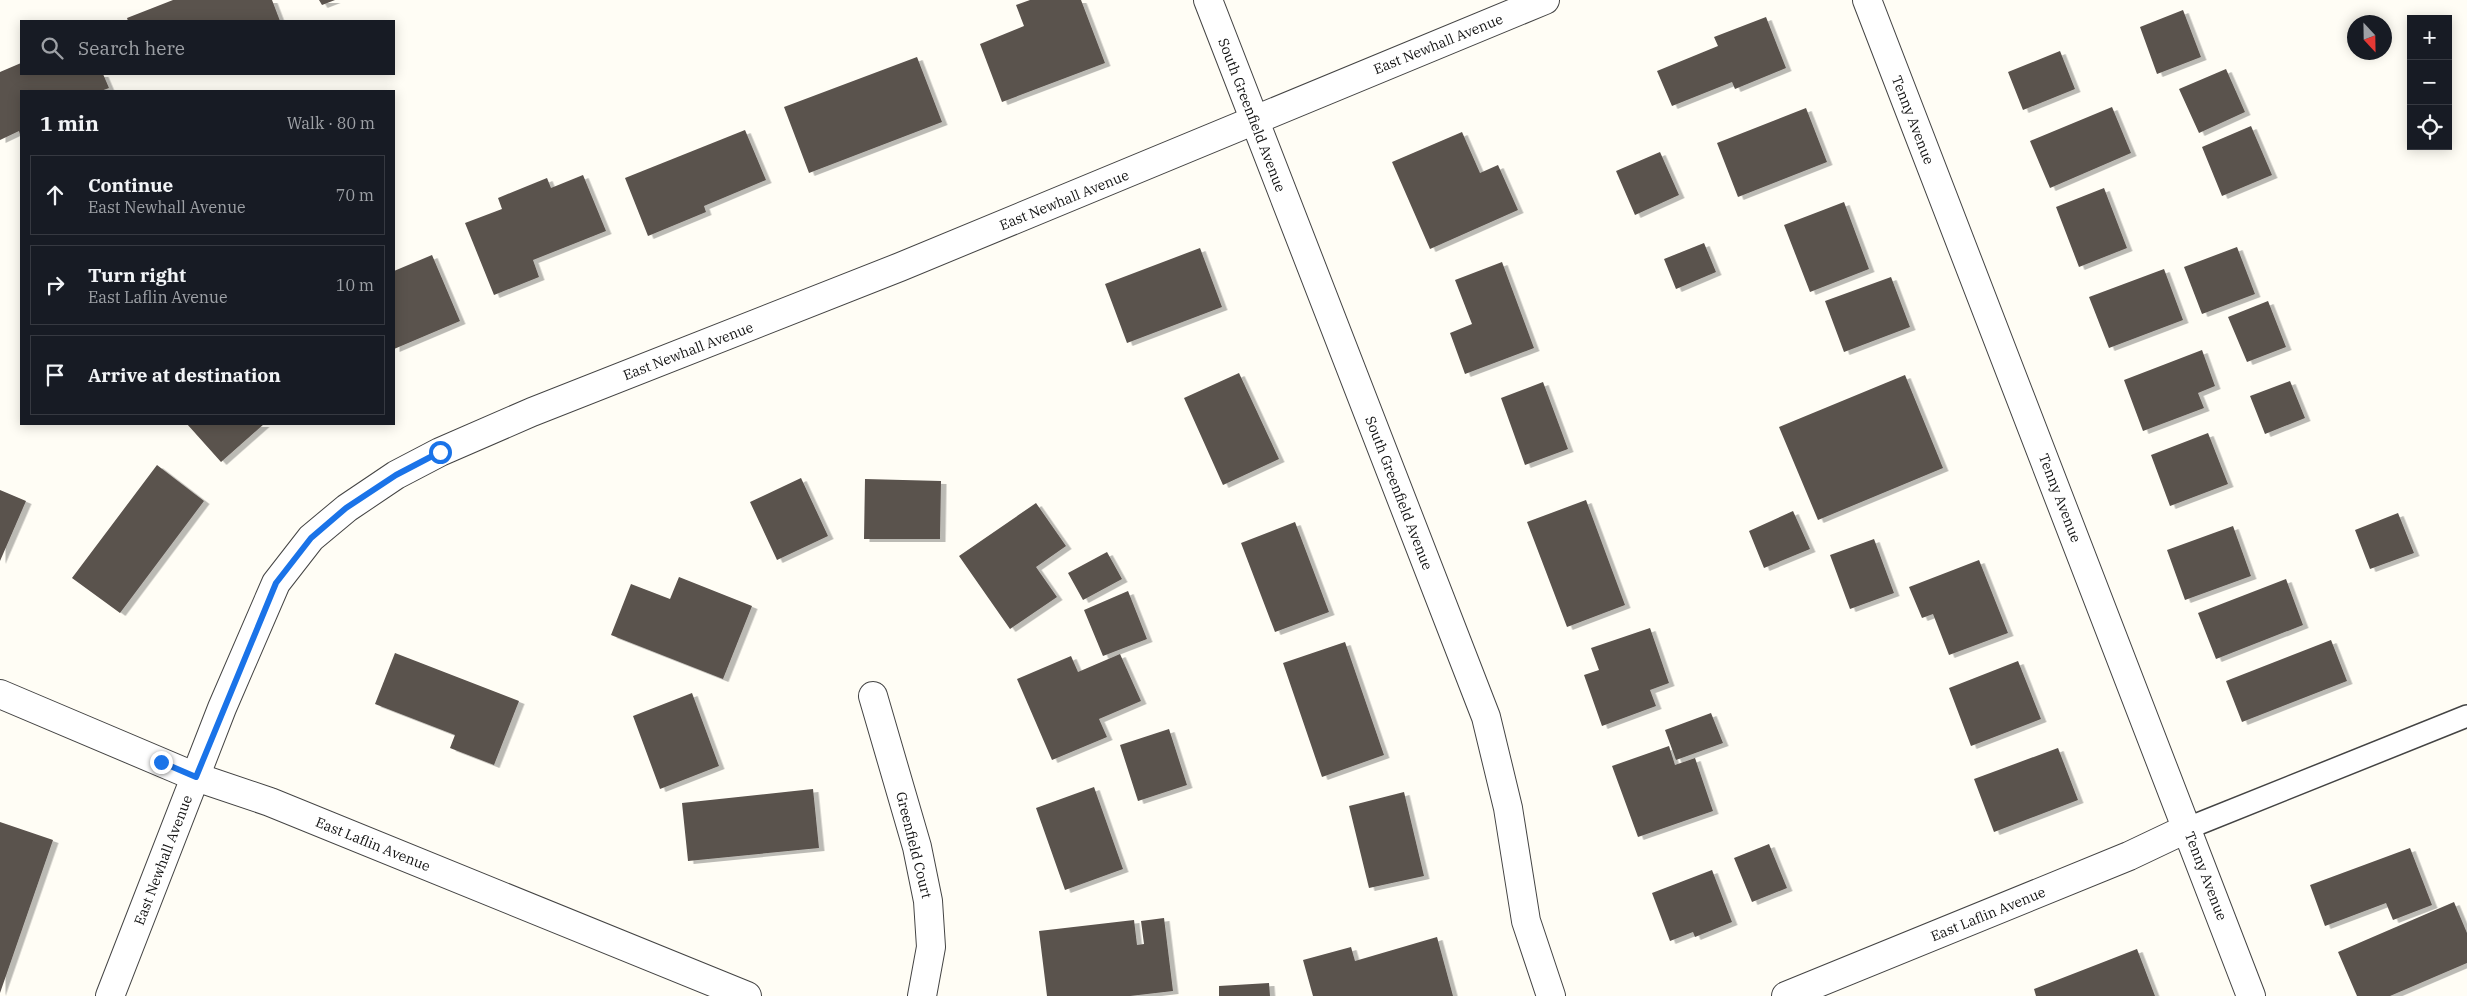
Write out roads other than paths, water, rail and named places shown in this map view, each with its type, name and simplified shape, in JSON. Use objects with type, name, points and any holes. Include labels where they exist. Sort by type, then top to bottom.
[{"type":"street","name":"South Greenfield Avenue","points":[[1208,0],[1486,718],[1508,808],[1526,921],[1551,996]]},
{"type":"street","name":"East Newhall Avenue","points":[[110,996],[196,777],[276,583],[311,538],[346,508],[396,475],[440,452],[532,412],[900,267],[1545,0]]},
{"type":"street","name":"Tenny Avenue","points":[[1867,0],[2252,996]]},
{"type":"street","name":"East Laflin Avenue","points":[[0,694],[196,777],[270,802],[747,996]]},
{"type":"street","name":"Greenfield Court","points":[[873,696],[917,847],[928,901],[931,947],[922,996]]},
{"type":"street","name":"East Laflin Avenue","points":[[1786,996],[2129,856],[2188,828]]},
{"type":"lane","points":[[2188,828],[2467,716]]}]
